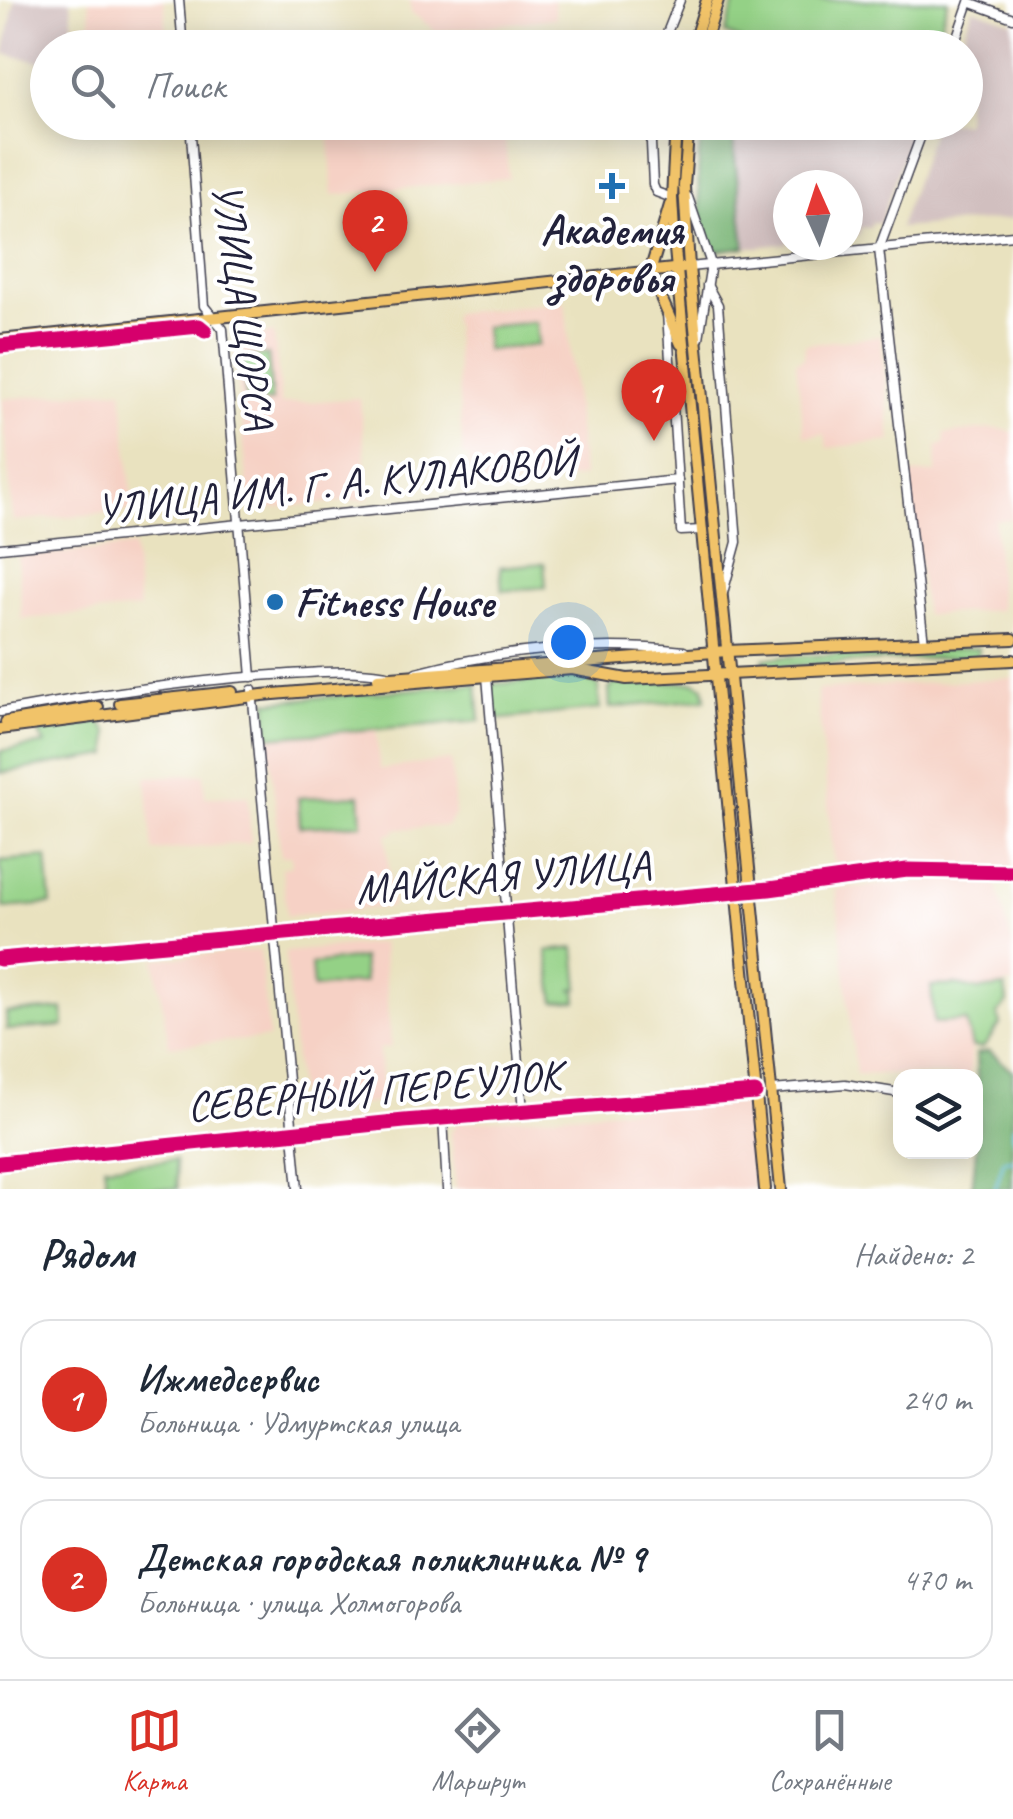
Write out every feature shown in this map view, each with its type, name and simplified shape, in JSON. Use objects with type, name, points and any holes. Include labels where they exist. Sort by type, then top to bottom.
[{"type":"main road","points":[[698,30],[707,0]]},
{"type":"main road","points":[[709,30],[718,0]]},
{"type":"main road","points":[[675,140],[672,198],[721,597],[781,1189]]},
{"type":"main road","points":[[683,268],[688,140]]},
{"type":"main road","points":[[672,198],[650,272],[667,313],[691,354],[702,530],[765,1189]]},
{"type":"main road","points":[[0,340],[202,312],[219,316],[683,268]]},
{"type":"main road","points":[[253,693],[726,650],[1013,639]]},
{"type":"main road","points":[[0,726],[398,676],[572,669],[627,679],[1013,660]]},
{"type":"main road","points":[[739,924],[746,919],[754,922]]},
{"type":"street","points":[[179,0],[182,30]]},
{"type":"street","points":[[668,30],[680,0]]},
{"type":"street","points":[[960,30],[970,2],[1013,18]]},
{"type":"street","name":"УЛИЦА ЩОРСА","points":[[191,140],[202,312]]},
{"type":"street","points":[[651,140],[653,185],[660,195],[672,198]]},
{"type":"street","points":[[919,140],[879,249],[924,644]]},
{"type":"street","points":[[667,348],[676,347],[691,354],[710,264],[684,186]]},
{"type":"street","points":[[683,268],[1013,236]]},
{"type":"street","points":[[707,286],[718,305],[737,534],[736,553],[721,597]]},
{"type":"street","points":[[667,313],[681,531],[702,530]]},
{"type":"street","name":"УЛИЦА ЩОРСА","points":[[219,316],[252,676]]},
{"type":"street","name":"УЛИЦА ИМ. Г. А. КУЛАКОВОЙ","points":[[0,548],[678,480]]},
{"type":"street","points":[[0,712],[148,687],[252,676],[352,670],[398,676],[459,661],[634,645],[698,653]]},
{"type":"street","points":[[486,672],[523,1111]]},
{"type":"street","points":[[253,693],[298,1189]]},
{"type":"street","name":"МАЙСКАЯ УЛИЦА","points":[[0,959],[750,890],[907,870],[1013,872]]},
{"type":"street","points":[[772,1090],[845,1084],[893,1092]]},
{"type":"street","name":"СЕВЕРНЫЙ ПЕРЕУЛОК","points":[[0,1163],[443,1118],[756,1094]]},
{"type":"street","points":[[443,1118],[447,1189]]},
{"type":"shaded area","points":[[15,0],[71,0],[73,30],[30,30],[30,59],[4,54]]},
{"type":"shaded area","points":[[89,0],[164,0],[167,30],[91,30]]},
{"type":"shaded area","points":[[410,0],[554,0],[556,18],[434,30],[411,12]]},
{"type":"shaded area","points":[[973,8],[1013,22],[1013,219],[899,228],[929,140],[983,140],[983,30],[965,30]]},
{"type":"shaded area","points":[[329,140],[505,140],[509,178],[333,195]]},
{"type":"shaded area","points":[[733,140],[908,140],[880,224],[871,222],[871,227],[863,228],[863,170],[773,170],[773,245],[745,247]]},
{"type":"shaded area","points":[[565,301],[583,477],[472,489],[468,457],[463,455],[453,313]]},
{"type":"shaded area","points":[[274,333],[281,404],[360,398],[369,499],[250,510],[234,339]]},
{"type":"shaded area","points":[[881,336],[891,441],[827,448],[825,434],[804,436],[796,361],[804,358],[805,344]]},
{"type":"shaded area","points":[[122,389],[133,511],[13,521],[2,399]]},
{"type":"shaded area","points":[[996,428],[1013,432],[1013,519],[995,520],[1000,610],[925,615],[909,474],[936,473],[937,447],[945,443],[944,434]]},
{"type":"shaded area","points":[[134,546],[139,609],[22,619],[18,557]]},
{"type":"shaded area","points":[[1013,678],[1013,867],[906,868],[835,876],[817,690]]},
{"type":"shaded area","points":[[376,727],[380,769],[451,760],[455,813],[447,826],[395,829],[386,835],[392,907],[287,916],[282,868],[292,866],[291,856],[281,856],[268,737]]},
{"type":"shaded area","points":[[204,774],[205,797],[248,796],[251,843],[153,851],[146,777]]},
{"type":"shaded area","points":[[994,875],[1013,946],[1013,983],[980,990],[957,985],[972,1047],[970,1069],[893,1069],[893,1075],[856,1074],[836,889]]},
{"type":"shaded area","points":[[382,943],[391,1047],[379,1049],[383,1102],[300,1111],[285,952]]},
{"type":"shaded area","points":[[260,950],[269,1038],[169,1046],[155,959]]},
{"type":"shaded area","points":[[745,1100],[753,1189],[456,1189],[451,1133],[457,1123]]},
{"type":"green space","points":[[736,0],[948,0],[939,30],[726,30]]},
{"type":"green space","points":[[701,140],[733,140],[745,247],[710,252],[698,188]]},
{"type":"green space","points":[[536,322],[538,345],[486,350],[484,327]]},
{"type":"green space","points":[[268,355],[272,401],[246,403],[243,357]]},
{"type":"green space","points":[[544,563],[546,587],[502,591],[500,567]]},
{"type":"green space","points":[[978,648],[978,656],[765,667],[764,658]]},
{"type":"green space","points":[[584,676],[598,686],[600,709],[493,720],[490,688],[494,684]]},
{"type":"green space","points":[[616,682],[694,682],[704,687],[706,699],[610,708],[609,689]]},
{"type":"green space","points":[[477,685],[480,721],[268,737],[267,702]]},
{"type":"green space","points":[[99,721],[108,732],[109,755],[0,773],[0,751],[45,744],[38,732]]},
{"type":"green space","points":[[360,795],[362,824],[300,827],[298,798]]},
{"type":"green space","points":[[47,857],[51,904],[4,908],[0,861]]},
{"type":"green space","points":[[575,948],[579,988],[571,989],[576,990],[577,1001],[555,1002],[547,951]]},
{"type":"green space","points":[[362,958],[364,982],[313,988],[311,964]]},
{"type":"green space","points":[[957,985],[980,990],[1005,987],[1007,1003],[997,1014],[1001,1023],[983,1048],[972,1047],[966,1021],[934,1023],[931,986]]},
{"type":"green space","points":[[63,1009],[64,1026],[7,1030],[6,1013]]},
{"type":"green space","points":[[989,1051],[1013,1071],[1012,1189],[972,1189],[975,1159],[983,1159],[983,1069],[977,1069],[976,1054]]},
{"type":"green space","points":[[175,1160],[178,1189],[107,1189],[104,1166]]},
{"type":"waterway","points":[[1013,1127],[1013,1140]]},
{"type":"waterway","points":[[995,1189],[1004,1160],[1013,1160]]},
{"type":"cycle path","points":[[0,346],[199,326],[205,331]]},
{"type":"cycle path","points":[[0,959],[769,889],[907,870],[1013,872]]},
{"type":"cycle path","points":[[0,1163],[404,1121],[755,1093]]},
{"type":"place","name":"Академия здоровья","points":[[612,186]]},
{"type":"place","name":"Детская городская поликлиника № 9","points":[[375,272]]},
{"type":"place","name":"Ижмедсервис","points":[[654,441]]},
{"type":"place","name":"Fitness House","points":[[275,602]]}]
